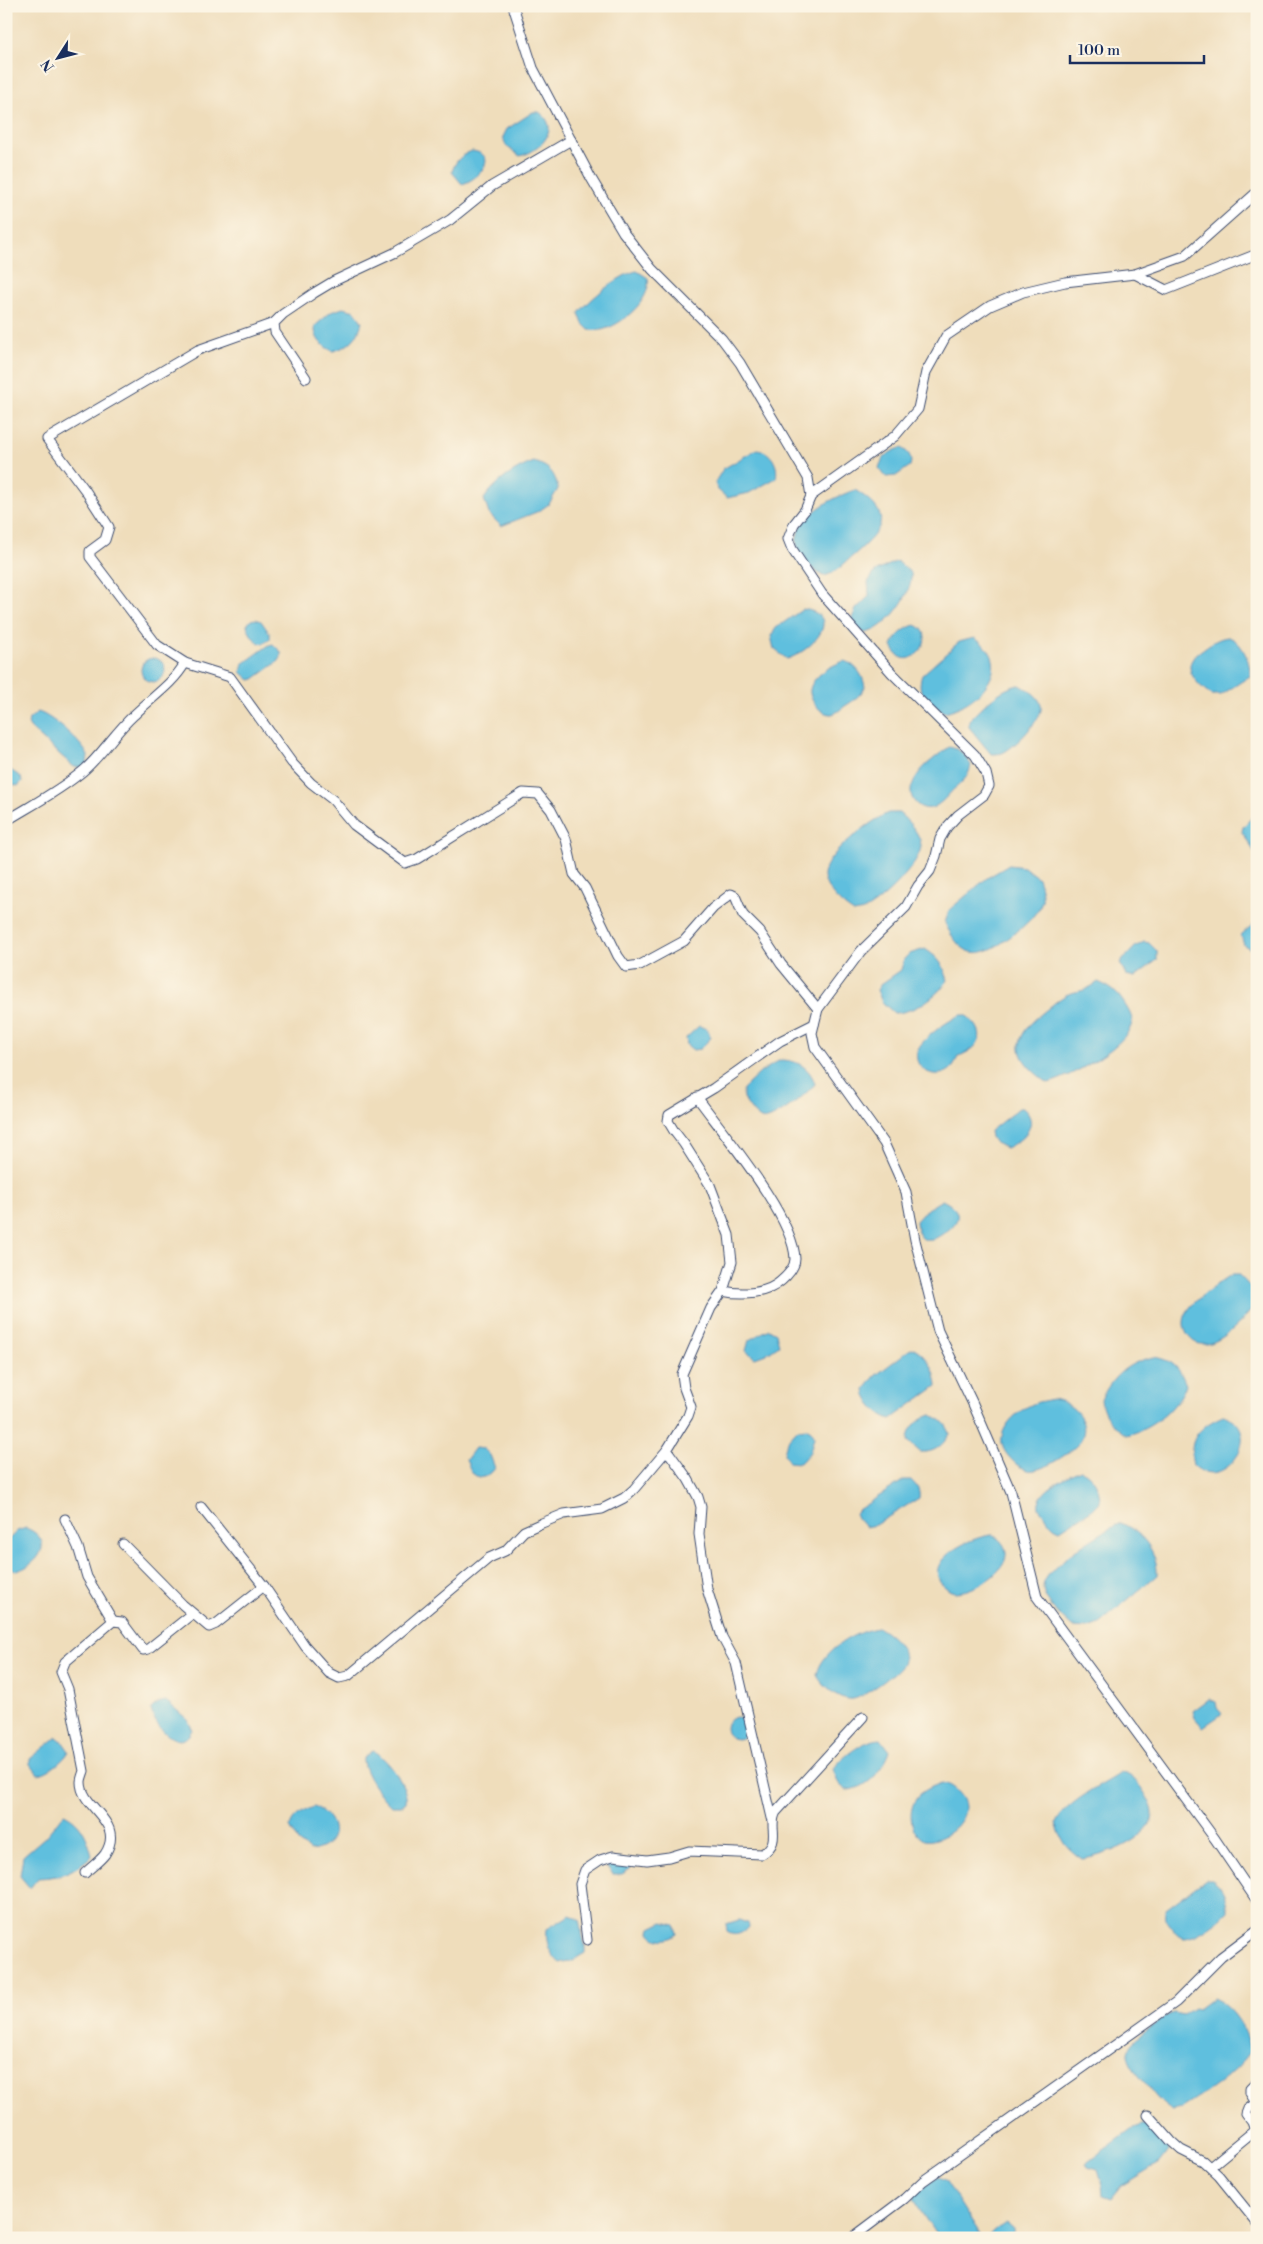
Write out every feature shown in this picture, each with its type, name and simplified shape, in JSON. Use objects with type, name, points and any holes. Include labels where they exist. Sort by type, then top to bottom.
[{"type":"street","points":[[513,6],[533,68],[590,178],[623,232],[652,269],[722,339],[740,363],[804,472],[811,496]]},
{"type":"street","points":[[571,140],[492,186],[450,220],[394,253],[334,281],[283,314],[274,323],[198,350],[47,439],[110,527],[105,540],[90,551],[90,557],[157,645],[185,664],[230,677],[292,763],[311,783],[333,800],[354,826],[405,863],[417,859],[524,793],[538,794],[551,810],[566,839],[574,874],[585,888],[618,956],[626,967],[640,965],[684,941],[712,908],[731,894],[735,896],[743,915],[760,932],[781,964],[818,1009]]},
{"type":"street","points":[[1257,192],[1185,256],[1135,274],[1065,282],[1023,292],[990,306],[946,336],[926,372],[918,408],[895,436],[811,496],[805,510],[794,524],[788,539],[802,566],[822,594],[892,673],[976,755],[986,773],[989,786],[984,795],[947,826],[940,839],[930,871],[918,886],[906,907],[861,951],[818,1009],[812,1034],[815,1047],[884,1143],[906,1192],[915,1240],[938,1332],[973,1404],[1011,1492],[1037,1597],[1215,1839],[1257,1901]]},
{"type":"street","points":[[1135,274],[1166,290],[1257,254]]},
{"type":"street","points":[[274,323],[275,332],[306,378]]},
{"type":"street","points":[[6,822],[55,793],[83,771],[96,759],[129,720],[178,674],[185,664]]},
{"type":"street","points":[[201,1507],[264,1586],[305,1646],[329,1673],[339,1678],[348,1676],[482,1564],[514,1544],[524,1531],[564,1514],[602,1509],[624,1498],[667,1450],[688,1416],[691,1407],[684,1388],[682,1374],[711,1308],[723,1291],[732,1262],[729,1235],[710,1185],[668,1121],[669,1115],[714,1088],[780,1041],[814,1024]]},
{"type":"street","points":[[697,1097],[769,1196],[785,1224],[795,1260],[790,1274],[775,1286],[754,1292],[734,1293],[723,1291]]},
{"type":"street","points":[[587,1940],[580,1884],[585,1870],[593,1864],[613,1856],[647,1860],[668,1858],[689,1851],[762,1854],[769,1850],[774,1841],[772,1818],[736,1663],[722,1637],[708,1589],[699,1534],[701,1507],[688,1479],[667,1450]]},
{"type":"street","points":[[65,1519],[78,1548],[87,1577],[113,1620],[122,1622],[143,1650],[148,1649],[192,1614]]},
{"type":"street","points":[[123,1544],[192,1614],[209,1626],[216,1624],[264,1586]]},
{"type":"street","points":[[85,1873],[104,1855],[111,1841],[110,1831],[87,1798],[81,1783],[84,1771],[68,1689],[61,1672],[65,1662],[113,1620]]},
{"type":"street","points":[[772,1818],[820,1762],[863,1717]]},
{"type":"street","points":[[852,2238],[904,2199],[923,2181],[1176,2002],[1221,1957],[1257,1930]]},
{"type":"street","points":[[1210,2167],[1255,2130],[1246,2114],[1248,2109],[1256,2103],[1250,2093],[1250,2089],[1254,2084]]},
{"type":"street","points":[[1148,2115],[1176,2146],[1203,2160],[1226,2183],[1257,2223]]},
{"type":"water","points":[[533,112],[539,112],[546,118],[549,132],[535,149],[520,156],[506,146],[503,137],[507,129]]},
{"type":"water","points":[[472,151],[481,153],[485,157],[486,162],[480,173],[462,184],[452,172],[459,159]]},
{"type":"water","points":[[637,271],[648,278],[648,286],[645,295],[634,311],[609,328],[589,330],[583,324],[579,313],[606,288],[622,277]]},
{"type":"water","points":[[343,308],[355,311],[362,322],[358,333],[352,341],[344,347],[333,351],[320,342],[316,335],[315,326],[331,312]]},
{"type":"water","points":[[902,448],[909,455],[911,460],[910,466],[896,476],[886,477],[879,468],[882,461],[894,450]]},
{"type":"water","points":[[757,449],[762,450],[773,459],[777,473],[776,478],[749,493],[727,498],[717,489],[715,482],[723,469]]},
{"type":"water","points":[[534,462],[551,471],[558,489],[549,504],[539,511],[501,526],[489,514],[484,499],[506,477]]},
{"type":"water","points":[[855,490],[876,507],[880,515],[878,530],[840,568],[823,576],[806,563],[798,550],[797,537],[802,525],[811,514],[824,504]]},
{"type":"water","points":[[897,561],[911,573],[908,591],[890,618],[873,630],[865,633],[860,631],[852,618],[856,609],[869,596],[868,582],[875,572]]},
{"type":"water","points":[[803,609],[816,613],[822,619],[823,626],[814,642],[787,659],[774,649],[771,636],[776,628]]},
{"type":"water","points":[[251,620],[261,621],[270,634],[270,639],[263,644],[257,642],[247,625]]},
{"type":"water","points":[[915,625],[922,630],[925,637],[924,644],[913,657],[906,659],[898,655],[892,646],[901,633]]},
{"type":"water","points":[[1228,637],[1233,639],[1245,653],[1250,676],[1221,695],[1212,695],[1195,680],[1190,670],[1190,665],[1200,651],[1221,638]]},
{"type":"water","points":[[974,638],[987,648],[993,659],[993,671],[989,682],[970,701],[944,712],[929,702],[922,693],[920,682],[922,675],[959,642]]},
{"type":"water","points":[[273,644],[281,652],[279,661],[250,680],[241,672],[243,664]]},
{"type":"water","points":[[153,658],[162,661],[165,670],[162,679],[153,682],[144,679],[141,670],[144,661]]},
{"type":"water","points":[[845,661],[859,671],[865,687],[856,698],[839,711],[828,714],[816,706],[811,698],[810,690],[819,675]]},
{"type":"water","points":[[1020,685],[1038,698],[1041,706],[1039,715],[1031,728],[1012,746],[1002,753],[991,754],[969,727],[969,721],[985,704],[999,694]]},
{"type":"water","points":[[38,712],[59,724],[74,737],[88,756],[87,763],[82,767],[74,767],[30,728],[28,724],[29,719]]},
{"type":"water","points":[[949,747],[957,749],[965,755],[971,765],[969,772],[963,781],[937,805],[924,808],[913,800],[912,786],[918,774],[927,764]]},
{"type":"water","points":[[6,767],[21,777],[22,782],[18,786],[6,783]]},
{"type":"water","points":[[1257,812],[1257,856],[1242,832],[1243,827]]},
{"type":"water","points":[[888,813],[899,813],[913,828],[921,845],[919,853],[908,872],[890,891],[872,906],[854,913],[844,906],[830,891],[824,874],[832,857],[850,839]]},
{"type":"water","points":[[1009,865],[1024,867],[1038,878],[1042,895],[1040,906],[1026,923],[1003,942],[984,952],[967,950],[959,945],[945,923],[949,910],[987,878]]},
{"type":"water","points":[[1257,921],[1257,951],[1254,951],[1244,945],[1241,935]]},
{"type":"water","points":[[1144,942],[1149,943],[1157,951],[1157,960],[1135,977],[1126,975],[1120,963],[1135,947]]},
{"type":"water","points":[[925,949],[940,962],[948,980],[938,992],[917,1007],[894,1013],[882,1002],[877,990],[881,984],[901,970],[904,959],[909,954]]},
{"type":"water","points":[[1098,982],[1113,990],[1124,1003],[1132,1019],[1129,1030],[1122,1040],[1097,1059],[1069,1075],[1048,1083],[1028,1066],[1020,1050],[1020,1041],[1031,1024],[1063,997],[1086,989]]},
{"type":"water","points":[[961,1015],[966,1015],[974,1022],[980,1037],[978,1042],[972,1049],[958,1056],[951,1069],[946,1072],[933,1074],[923,1069],[917,1059],[917,1052],[923,1041],[949,1021]]},
{"type":"water","points":[[699,1026],[707,1029],[711,1038],[700,1049],[693,1050],[687,1045],[686,1038]]},
{"type":"water","points":[[780,1060],[792,1061],[802,1066],[810,1073],[815,1084],[781,1112],[773,1117],[761,1119],[753,1112],[743,1098],[743,1089],[761,1072]]},
{"type":"water","points":[[1019,1108],[1023,1108],[1028,1114],[1030,1126],[1028,1131],[1018,1141],[1006,1148],[994,1142],[990,1131]]},
{"type":"water","points":[[942,1200],[951,1205],[956,1211],[956,1222],[946,1232],[932,1240],[922,1238],[918,1232],[916,1221],[927,1209]]},
{"type":"water","points":[[1231,1275],[1239,1275],[1253,1291],[1256,1304],[1243,1320],[1224,1336],[1214,1342],[1204,1344],[1195,1342],[1187,1334],[1184,1326],[1187,1312],[1201,1297]]},
{"type":"water","points":[[769,1329],[776,1333],[779,1345],[766,1354],[755,1358],[746,1351],[749,1340]]},
{"type":"water","points":[[914,1348],[930,1364],[937,1386],[891,1419],[882,1415],[870,1404],[865,1389],[875,1376]]},
{"type":"water","points":[[1154,1357],[1175,1366],[1186,1385],[1170,1410],[1162,1417],[1145,1428],[1126,1435],[1109,1420],[1101,1400],[1110,1384],[1122,1371],[1136,1362]]},
{"type":"water","points":[[1052,1399],[1068,1405],[1080,1416],[1084,1430],[1082,1437],[1073,1449],[1061,1458],[1038,1469],[1027,1470],[1015,1463],[1006,1453],[1002,1445],[1004,1431],[1019,1412],[1035,1403]]},
{"type":"water","points":[[931,1415],[943,1422],[950,1434],[938,1448],[920,1452],[908,1441],[908,1436],[915,1424]]},
{"type":"water","points":[[1223,1416],[1235,1421],[1241,1430],[1242,1441],[1239,1452],[1233,1462],[1224,1469],[1213,1473],[1202,1471],[1193,1465],[1192,1448],[1194,1441],[1202,1429]]},
{"type":"water","points":[[806,1428],[811,1431],[814,1437],[810,1452],[800,1463],[789,1462],[784,1454],[787,1441],[798,1429]]},
{"type":"water","points":[[475,1448],[484,1449],[490,1455],[495,1468],[484,1477],[479,1478],[472,1473],[466,1460]]},
{"type":"water","points":[[1081,1470],[1093,1479],[1099,1493],[1100,1502],[1093,1509],[1060,1530],[1052,1525],[1042,1512],[1039,1507],[1039,1501],[1042,1495],[1054,1484]]},
{"type":"water","points":[[904,1480],[911,1480],[915,1484],[919,1498],[875,1525],[865,1527],[855,1513]]},
{"type":"water","points":[[1121,1523],[1142,1537],[1152,1551],[1157,1567],[1157,1575],[1099,1624],[1088,1628],[1072,1627],[1046,1598],[1043,1587],[1046,1579],[1063,1560],[1076,1550]]},
{"type":"water","points":[[26,1528],[35,1533],[40,1539],[42,1545],[41,1552],[31,1563],[16,1571],[6,1565],[6,1542],[17,1531]]},
{"type":"water","points":[[993,1535],[1004,1545],[1006,1556],[1001,1567],[981,1584],[968,1590],[957,1592],[949,1590],[940,1580],[937,1571],[941,1562],[959,1546],[971,1540]]},
{"type":"water","points":[[879,1628],[899,1645],[904,1660],[902,1664],[882,1683],[853,1699],[843,1698],[832,1692],[817,1675],[825,1658],[832,1650],[850,1637]]},
{"type":"water","points":[[1209,1699],[1216,1702],[1217,1708],[1222,1714],[1203,1727],[1195,1718],[1193,1711]]},
{"type":"water","points":[[166,1701],[188,1720],[192,1729],[187,1737],[182,1740],[168,1736],[153,1716],[151,1709]]},
{"type":"water","points":[[737,1717],[745,1720],[748,1728],[745,1736],[737,1739],[729,1736],[726,1728],[729,1720]]},
{"type":"water","points":[[57,1737],[69,1751],[56,1766],[38,1774],[30,1764],[30,1759]]},
{"type":"water","points":[[881,1739],[890,1751],[884,1765],[868,1782],[854,1789],[846,1790],[839,1784],[833,1769],[861,1745]]},
{"type":"water","points":[[372,1751],[390,1765],[400,1781],[406,1796],[406,1802],[401,1806],[391,1806],[377,1791],[369,1777],[363,1758]]},
{"type":"water","points":[[1121,1773],[1133,1778],[1151,1804],[1153,1814],[1150,1823],[1135,1839],[1125,1845],[1101,1855],[1082,1859],[1065,1844],[1056,1823],[1068,1807]]},
{"type":"water","points":[[942,1783],[948,1785],[960,1795],[965,1804],[964,1813],[960,1822],[953,1830],[944,1836],[927,1840],[917,1834],[912,1825],[911,1814],[913,1804],[921,1794],[931,1787]]},
{"type":"water","points":[[314,1807],[329,1818],[333,1825],[333,1832],[332,1839],[327,1844],[320,1849],[310,1851],[298,1842],[290,1827],[296,1816]]},
{"type":"water","points":[[64,1814],[80,1826],[92,1856],[67,1872],[38,1878],[30,1888],[20,1876],[23,1856],[45,1837]]},
{"type":"water","points":[[611,1859],[625,1860],[631,1865],[630,1869],[622,1874],[613,1874],[607,1867]]},
{"type":"water","points":[[1206,1879],[1212,1879],[1222,1889],[1226,1897],[1228,1911],[1202,1931],[1190,1937],[1180,1937],[1166,1920],[1166,1909]]},
{"type":"water","points":[[570,1915],[579,1920],[585,1953],[573,1960],[560,1963],[553,1956],[549,1948],[547,1929]]},
{"type":"water","points":[[739,1920],[747,1923],[748,1927],[741,1933],[730,1934],[727,1932],[726,1924]]},
{"type":"water","points":[[663,1922],[675,1925],[677,1934],[670,1938],[656,1938],[650,1932],[651,1928]]},
{"type":"water","points":[[1213,1998],[1233,2013],[1246,2035],[1251,2051],[1219,2083],[1181,2109],[1173,2111],[1158,2099],[1135,2070],[1130,2062],[1129,2049],[1138,2038],[1168,2015],[1173,2013],[1183,2015],[1194,2008],[1198,2009]]},
{"type":"water","points":[[1146,2124],[1167,2145],[1168,2151],[1159,2163],[1121,2186],[1112,2198],[1103,2195],[1098,2170],[1088,2167],[1086,2163],[1134,2128]]},
{"type":"water","points":[[938,2176],[945,2180],[982,2238],[938,2238],[914,2201],[913,2194]]},
{"type":"water","points":[[1006,2223],[1013,2229],[1013,2235],[1008,2238],[988,2238],[994,2231]]}]
